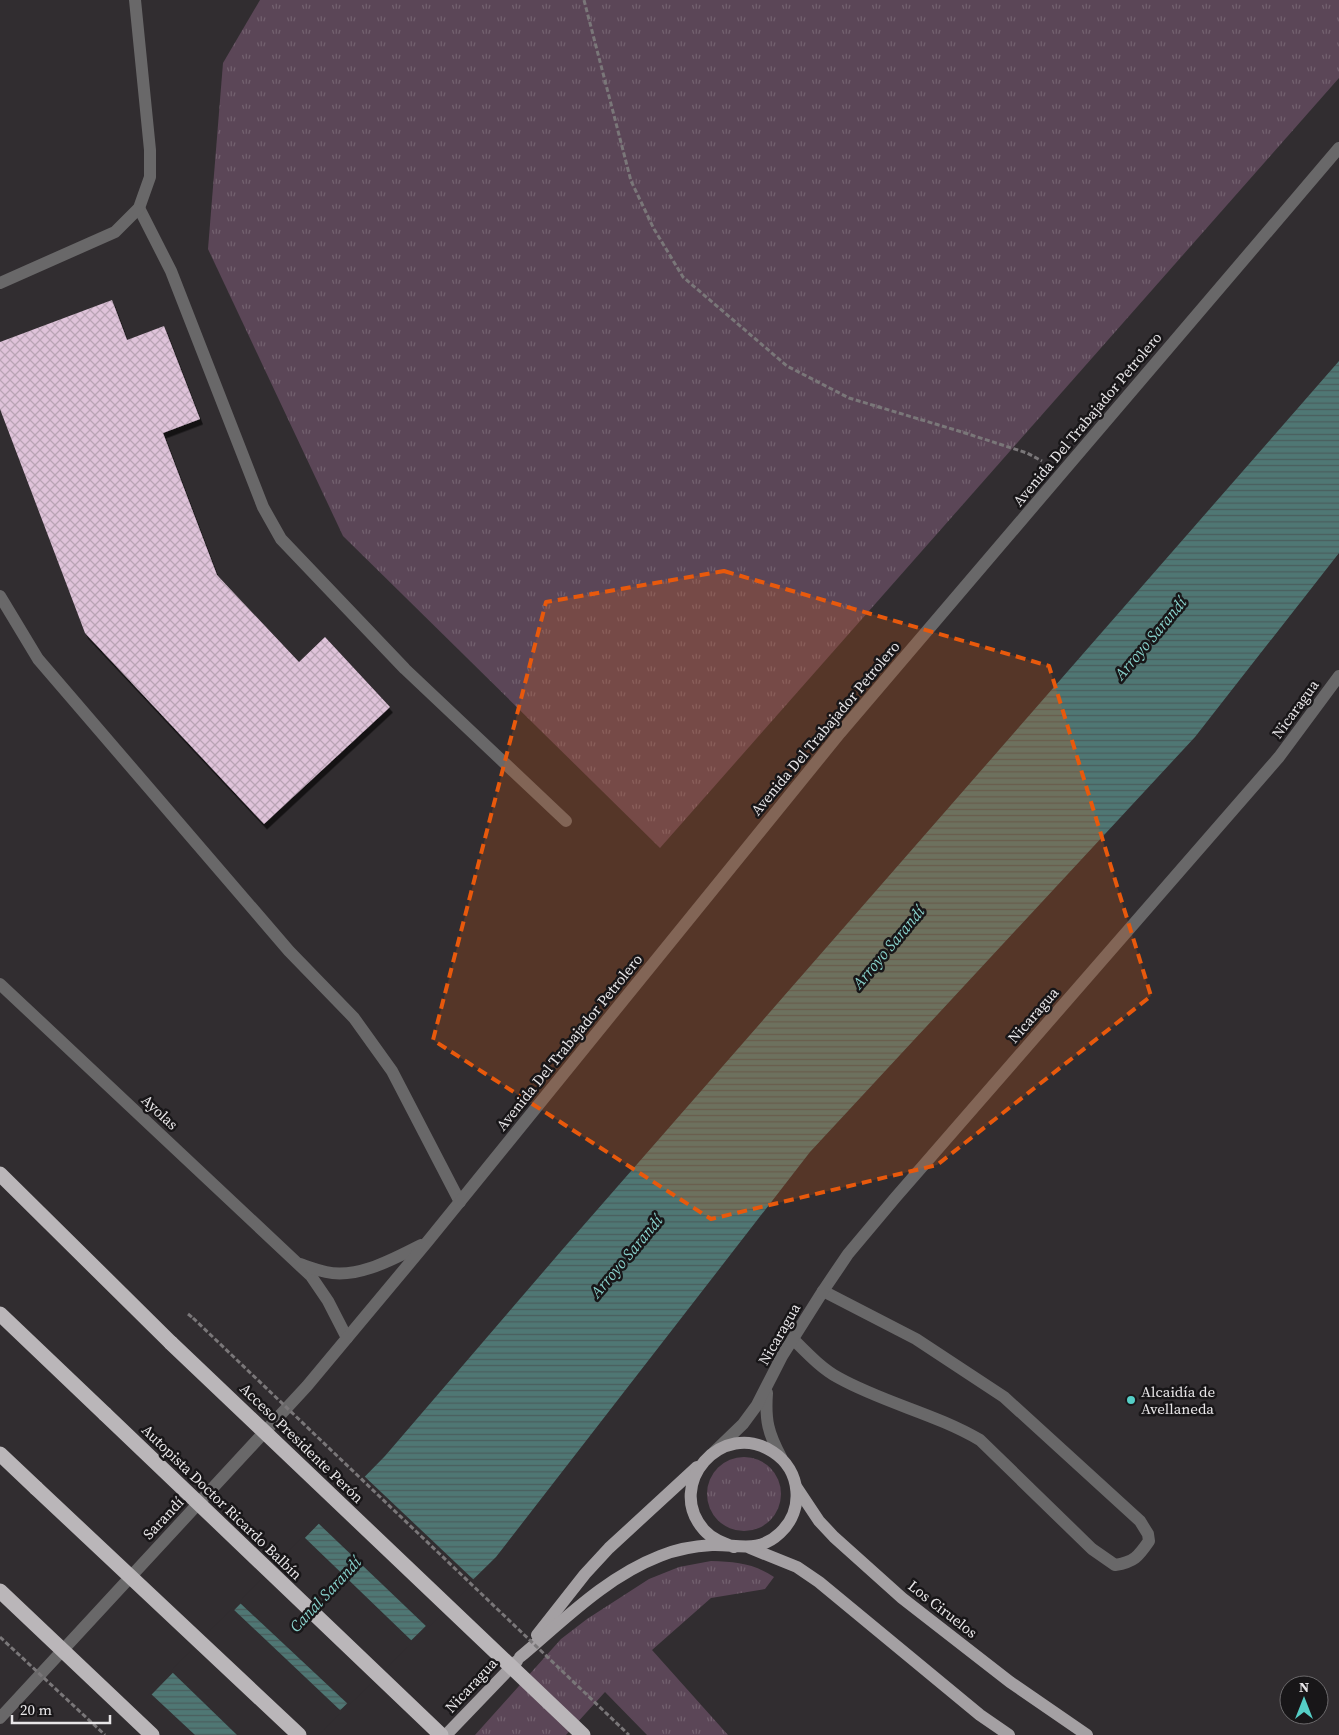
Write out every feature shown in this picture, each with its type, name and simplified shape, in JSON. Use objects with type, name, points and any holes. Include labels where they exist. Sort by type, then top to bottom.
[{"type":"highway","name":"Acceso Presidente Perón","points":[[0,1174],[171,1343],[582,1735]]},
{"type":"highway","name":"Autopista Doctor Ricardo Balbín","points":[[0,1314],[441,1735]]},
{"type":"highway","points":[[0,1454],[300,1735]]},
{"type":"highway","points":[[0,1592],[152,1735]]},
{"type":"main road","points":[[750,1548],[766,1543],[780,1534],[790,1520],[796,1505],[797,1488],[792,1473],[781,1457],[766,1447],[749,1442],[730,1444],[714,1452],[701,1464],[693,1481],[691,1499],[696,1516],[704,1530],[718,1541],[734,1547],[750,1548],[797,1567],[819,1582],[980,1715],[1010,1735]]},
{"type":"main road","name":"Nicaragua","points":[[446,1735],[520,1657],[585,1574],[608,1548],[701,1464]]},
{"type":"main road","name":"Los Ciruelos","points":[[797,1488],[819,1520],[834,1537],[902,1598],[1010,1682],[1087,1735]]},
{"type":"main road","name":"Nicaragua","points":[[520,1657],[601,1588],[626,1573],[660,1556],[685,1548],[714,1545],[734,1547]]},
{"type":"street","points":[[0,283],[115,232],[139,208],[150,177],[150,150],[135,0]]},
{"type":"street","name":"Avenida Del Trabajador Petrolero","points":[[347,1338],[460,1202],[840,733],[1339,148]]},
{"type":"street","points":[[139,208],[171,271],[262,507],[281,539],[405,669],[566,821]]},
{"type":"street","points":[[0,596],[38,659],[289,951],[354,1018],[392,1071],[460,1202]]},
{"type":"street","name":"Nicaragua","points":[[714,1452],[743,1424],[757,1405],[782,1356],[848,1254],[1279,757],[1339,676]]},
{"type":"street","name":"Ayolas","points":[[0,984],[311,1276],[328,1301],[347,1338]]},
{"type":"street","name":"Ayolas","points":[[298,1263],[328,1273],[358,1272],[400,1256],[428,1241]]},
{"type":"street","points":[[793,1339],[817,1362],[838,1378],[882,1398],[965,1431],[980,1440],[1092,1549],[1115,1565],[1129,1563],[1149,1541],[1148,1534],[1140,1521],[1004,1397],[916,1339],[823,1291]]},
{"type":"street","name":"Sarandí","points":[[0,1718],[307,1386],[347,1338]]},
{"type":"street","name":"Nicaragua","points":[[767,1388],[765,1409],[768,1428],[781,1457]]},
{"type":"path","points":[[584,0],[631,181],[654,229],[683,276],[787,366],[849,398],[1027,453],[1063,472]]},
{"type":"path","points":[[188,1314],[629,1735]]},
{"type":"path","points":[[0,1637],[105,1735]]},
{"type":"highlighted area","points":[[724,571],[1049,666],[1151,996],[937,1165],[711,1219],[433,1040],[546,602]]},
{"type":"green space","points":[[260,0],[1339,0],[1339,78],[660,848],[343,536],[208,249],[223,63]]},
{"type":"green space","points":[[744,1457],[765,1463],[775,1473],[781,1494],[775,1515],[765,1525],[744,1531],[723,1525],[713,1515],[707,1494],[713,1473],[723,1463]]},
{"type":"green space","points":[[711,1561],[744,1564],[774,1577],[765,1589],[711,1598],[652,1650],[728,1735],[647,1735],[605,1692],[566,1735],[475,1735],[561,1639],[587,1619],[649,1579],[679,1567]]},
{"type":"water","points":[[1339,361],[1339,553],[1195,737],[810,1152],[496,1557],[315,1735],[112,1735],[385,1456],[562,1250]]},
{"type":"pier","points":[[363,1475],[475,1581],[428,1628],[317,1522]]},
{"type":"pier","points":[[303,1536],[413,1642],[349,1705],[239,1602]]},
{"type":"pier","points":[[232,1608],[342,1712],[318,1735],[237,1735],[171,1671]]},
{"type":"pier","points":[[150,1693],[195,1735],[109,1735]]},
{"type":"building","points":[[112,300],[127,340],[164,326],[200,419],[163,433],[217,575],[299,662],[325,637],[390,707],[264,824],[85,633],[0,409],[0,342]]},
{"type":"place","name":"Alcaidía de Avellaneda","points":[[1131,1400]]},
{"type":"water label","name":"Arroyo Sarandí","points":[[1150,638]]},
{"type":"water label","name":"Arroyo Sarandí","points":[[888,947]]},
{"type":"water label","name":"Arroyo Sarandí","points":[[626,1256]]},
{"type":"water label","name":"Canal Sarandí","points":[[325,1594]]}]
